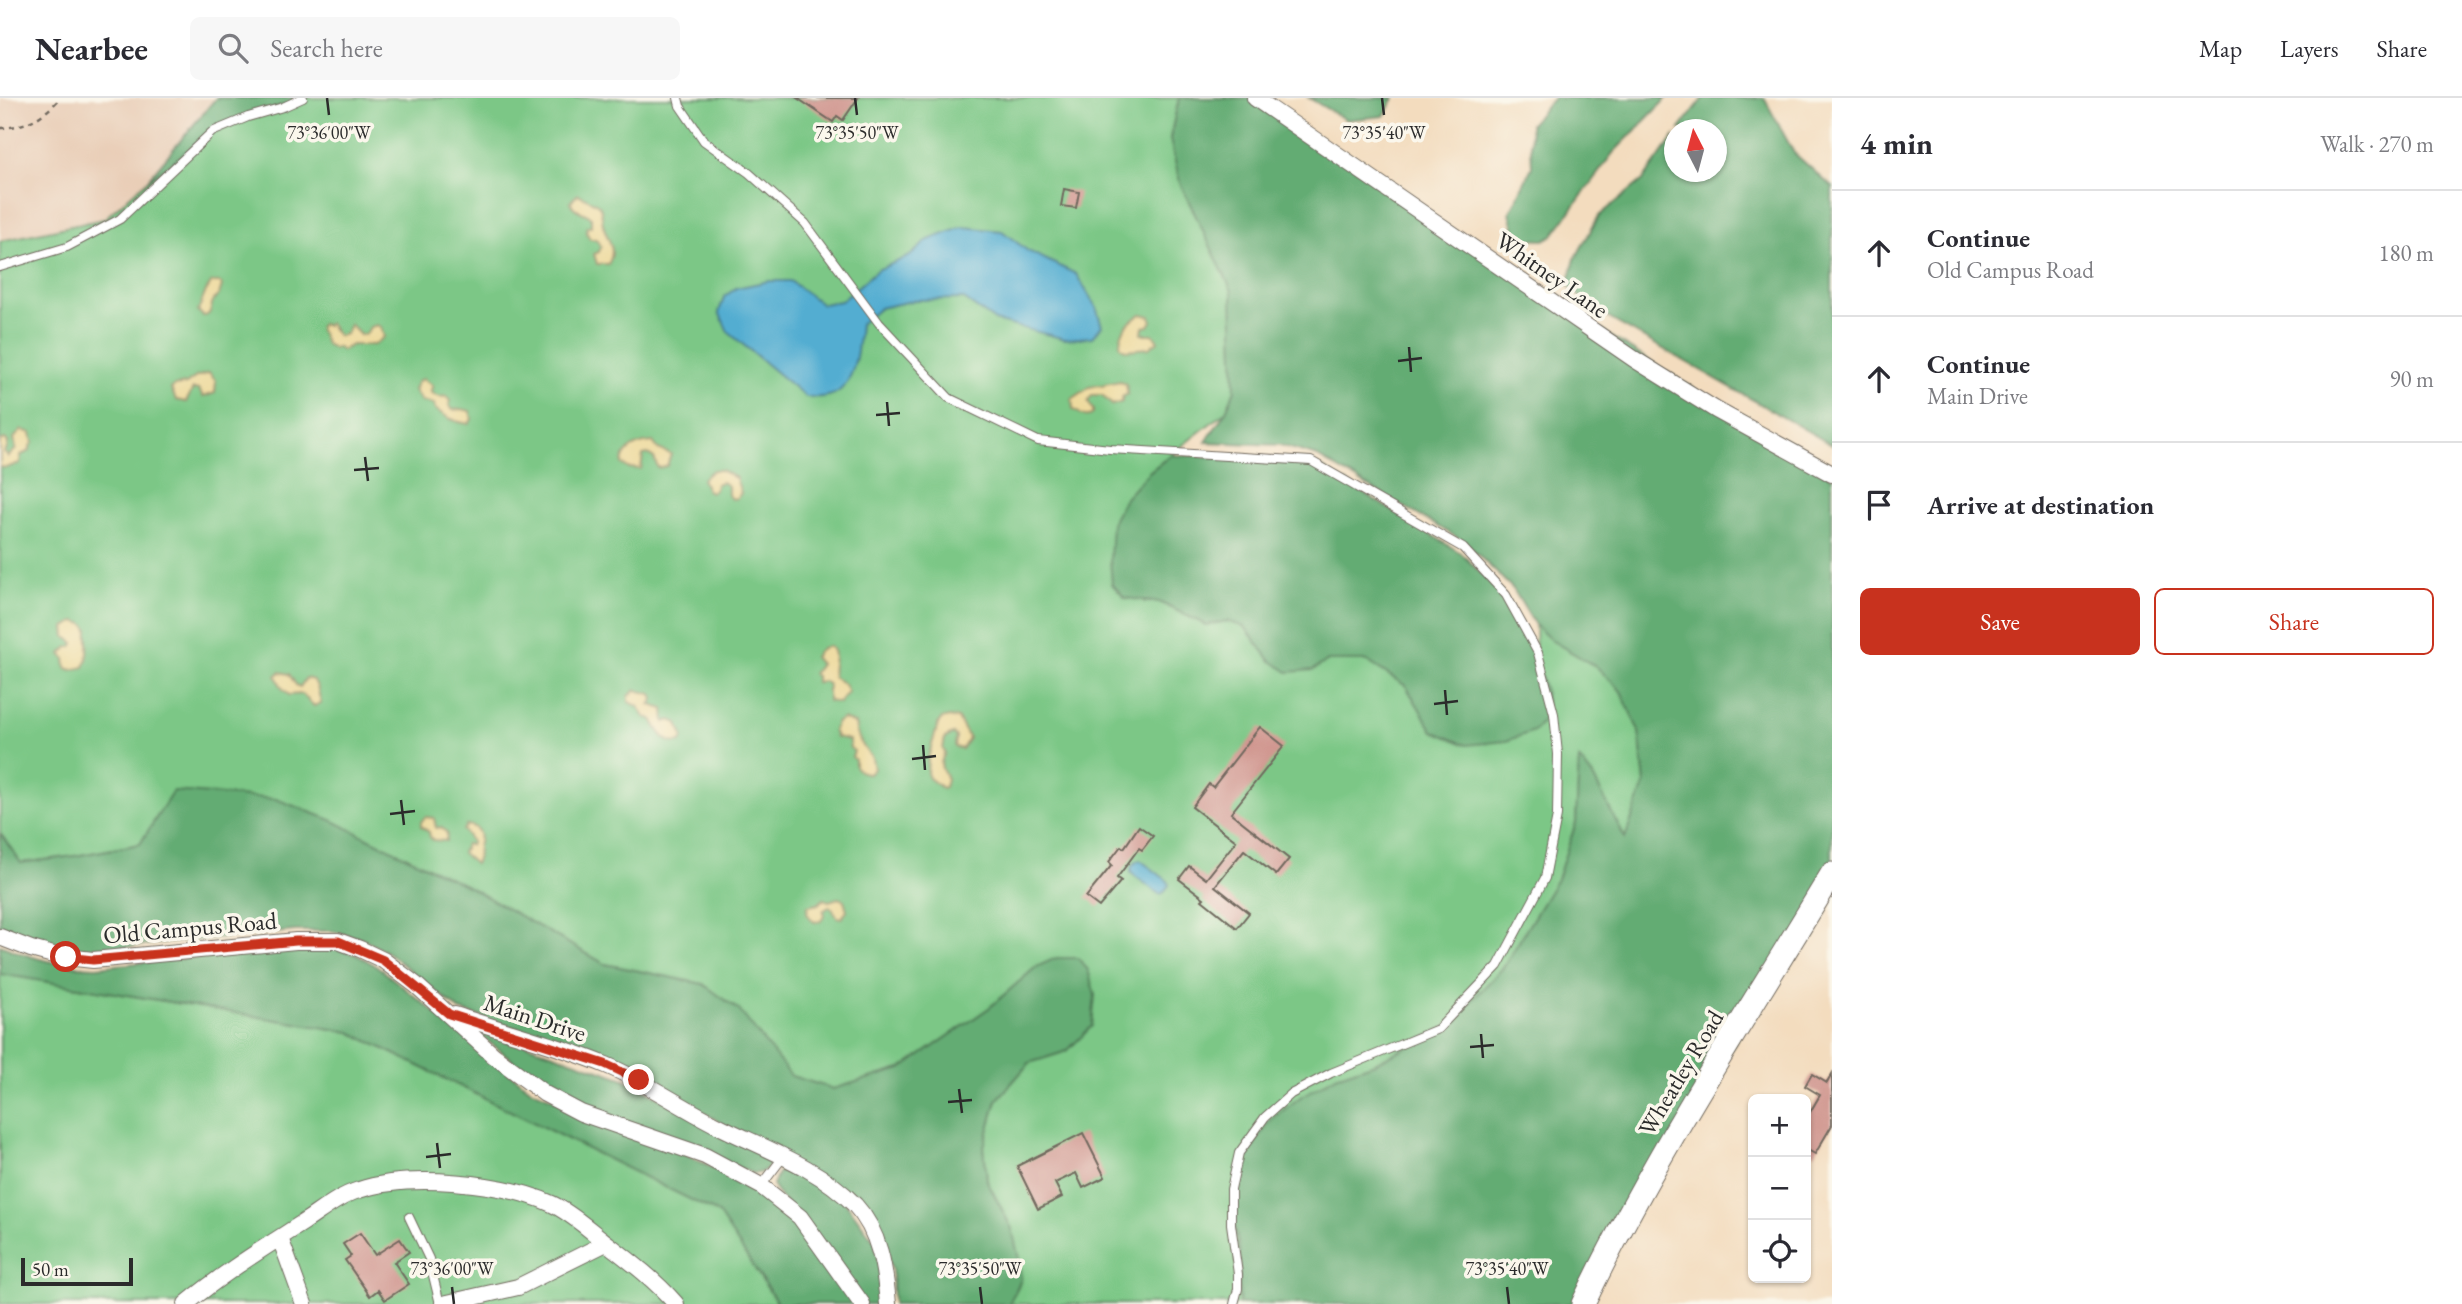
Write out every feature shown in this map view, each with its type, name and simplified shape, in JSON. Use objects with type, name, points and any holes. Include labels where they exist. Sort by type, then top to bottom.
[{"type":"main road","name":"Wheatley Road","points":[[1583,1304],[1622,1226],[1669,1144],[1832,874]]},
{"type":"street","name":"Whitney Lane","points":[[1255,98],[1634,359],[1716,410],[1832,474]]},
{"type":"street","name":"Old Campus Road","points":[[0,937],[57,956],[93,960],[296,941],[338,941],[383,960],[449,1014]]},
{"type":"street","name":"Main Drive","points":[[449,1014],[605,1064],[639,1080],[710,1122],[784,1156],[828,1182],[856,1207],[877,1241],[885,1269],[888,1304]]},
{"type":"street","name":"Main Drive","points":[[449,1014],[493,1055],[545,1094],[581,1113],[705,1156],[761,1186],[800,1217],[862,1304]]},
{"type":"street","points":[[186,1304],[208,1286],[356,1190],[377,1185],[437,1181],[493,1187],[532,1196],[572,1216],[650,1277],[676,1304]]},
{"type":"street","points":[[280,1238],[304,1304]]},
{"type":"street","points":[[441,1304],[518,1287],[606,1243]]},
{"type":"lane","points":[[0,267],[67,247],[120,219],[212,132],[303,98]]},
{"type":"lane","points":[[678,98],[680,106],[704,141],[749,173],[805,223],[879,323],[950,398],[1038,441],[1110,449],[1311,461],[1463,548],[1506,595],[1538,653],[1554,714],[1558,754],[1557,816],[1545,878],[1498,966],[1438,1029],[1331,1073],[1292,1094],[1265,1117],[1239,1153],[1231,1189],[1231,1224],[1238,1274],[1234,1304]]},
{"type":"lane","points":[[761,1186],[784,1156]]},
{"type":"lane","points":[[409,1217],[429,1259],[441,1304]]},
{"type":"path","points":[[0,128],[20,127],[47,113],[60,98]]},
{"type":"shaded area","points":[[0,98],[216,98],[145,183],[104,219],[0,242]]},
{"type":"green space","points":[[216,98],[303,98],[212,132],[145,183]]},
{"type":"green space","points":[[303,98],[1179,98],[1170,138],[1180,183],[1232,290],[1235,390],[1226,411],[1149,472],[1144,602],[1159,602],[1206,625],[1227,621],[1245,627],[1270,660],[1313,670],[1326,661],[1367,661],[1406,686],[1433,731],[1536,658],[1535,624],[1551,640],[1598,668],[1621,691],[1639,731],[1645,783],[1625,839],[1593,777],[1579,760],[1576,823],[1557,880],[1503,968],[1446,1027],[1375,1063],[1336,1076],[1234,1223],[1240,1254],[1239,1304],[1009,1304],[1021,1280],[1012,1229],[987,1181],[984,1146],[997,1100],[1029,1063],[1067,1051],[1036,967],[989,1008],[901,1069],[833,1089],[791,1076],[703,984],[605,964],[469,887],[173,791],[140,844],[21,863],[0,833],[0,241],[104,219],[145,183],[212,132]]},
{"type":"green space","points":[[1179,98],[1255,98],[1477,251],[1832,477],[1832,874],[1583,1304],[1239,1304],[1240,1254],[1234,1223],[1234,1188],[1246,1155],[1272,1119],[1299,1098],[1336,1076],[1375,1063],[1446,1027],[1503,968],[1557,879],[1576,823],[1579,759],[1593,777],[1625,838],[1645,782],[1639,731],[1621,691],[1598,668],[1551,640],[1535,625],[1513,589],[1465,542],[1314,455],[1280,445],[1206,442],[1226,411],[1235,390],[1232,291],[1180,183],[1170,139]]},
{"type":"green space","points":[[1309,98],[1394,98],[1384,116],[1346,120]]},
{"type":"green space","points":[[1554,98],[1667,98],[1613,153],[1553,235],[1544,240],[1517,239],[1510,212],[1532,167],[1530,124]]},
{"type":"green space","points":[[1703,98],[1764,98],[1794,153],[1832,187],[1832,445],[1593,309],[1568,285],[1575,259],[1599,216],[1643,180],[1664,151],[1664,182],[1727,182],[1727,119],[1687,119]]},
{"type":"green space","points":[[1171,455],[1311,461],[1461,553],[1504,597],[1536,658],[1545,692],[1547,716],[1534,731],[1506,741],[1466,745],[1433,731],[1406,686],[1367,661],[1327,661],[1313,670],[1288,672],[1270,660],[1245,627],[1227,621],[1206,625],[1159,602],[1125,598],[1112,584],[1112,523],[1125,498],[1149,472]]},
{"type":"green space","points":[[173,791],[276,799],[331,820],[469,887],[605,964],[703,984],[739,1010],[791,1076],[833,1089],[901,1069],[989,1008],[1036,967],[1056,958],[1078,958],[1088,970],[1095,995],[1092,1026],[1067,1051],[1029,1063],[997,1100],[984,1146],[987,1181],[1012,1229],[1019,1259],[1021,1280],[1009,1304],[893,1304],[892,1271],[884,1239],[864,1205],[701,1111],[642,1073],[608,1057],[459,1010],[390,954],[362,938],[331,931],[295,931],[93,950],[45,943],[0,925],[0,833],[21,863],[140,844]]},
{"type":"green space","points":[[0,945],[47,961],[96,967],[294,948],[333,947],[357,955],[377,966],[530,1089],[683,1153],[761,1191],[794,1218],[814,1250],[856,1304],[778,1304],[718,1213],[350,1032],[0,974]]},
{"type":"green space","points":[[0,974],[350,1032],[718,1213],[778,1304],[0,1304]]},
{"type":"green space","points":[[463,1022],[622,1078],[769,1154],[769,1165],[762,1172],[754,1174],[566,1101]]},
{"type":"green space","points":[[792,1166],[846,1203],[875,1242],[886,1304],[865,1304],[775,1190],[773,1185],[778,1173]]},
{"type":"sand","points":[[578,194],[600,207],[612,248],[608,264],[597,264],[594,254],[599,252],[601,247],[596,239],[590,239],[586,232],[587,227],[591,226],[591,217],[577,210],[570,202]]},
{"type":"sand","points":[[212,282],[222,285],[219,295],[213,300],[210,313],[203,316],[198,311]]},
{"type":"sand","points":[[1141,314],[1150,316],[1152,321],[1149,326],[1143,327],[1142,334],[1153,334],[1158,341],[1149,348],[1126,350],[1120,346],[1123,331]]},
{"type":"sand","points":[[329,323],[338,336],[346,334],[350,324],[360,335],[377,325],[381,327],[384,337],[374,345],[352,345],[342,350],[337,347],[334,349],[326,344],[319,328],[322,324],[326,326]]},
{"type":"sand","points":[[209,373],[216,381],[215,393],[203,397],[199,390],[193,389],[186,402],[176,400],[171,389],[174,386],[186,384]]},
{"type":"sand","points":[[423,379],[433,386],[430,391],[433,394],[446,396],[451,401],[449,405],[453,410],[470,411],[472,419],[469,424],[450,419],[435,409],[434,404],[421,401],[414,390],[418,381]]},
{"type":"sand","points":[[1120,381],[1126,384],[1128,394],[1122,397],[1122,402],[1112,405],[1102,395],[1092,395],[1088,401],[1093,414],[1085,416],[1073,409],[1072,399],[1090,387]]},
{"type":"sand","points":[[22,430],[31,433],[33,443],[30,451],[21,455],[20,463],[6,468],[0,467],[0,441],[5,439],[8,442],[4,452],[8,457],[16,449],[14,438]]},
{"type":"sand","points":[[653,442],[658,449],[671,454],[667,466],[658,468],[654,458],[648,454],[643,455],[641,469],[628,468],[622,464],[625,454],[633,447]]},
{"type":"sand","points":[[713,470],[721,470],[736,478],[741,493],[737,498],[731,499],[728,486],[722,482],[716,484],[715,490],[707,490],[702,479]]},
{"type":"sand","points":[[76,621],[88,629],[88,653],[84,667],[72,670],[66,668],[65,658],[61,654],[74,643],[66,637],[65,627]]},
{"type":"sand","points":[[829,646],[834,656],[833,677],[844,684],[848,692],[839,703],[828,701],[828,685],[824,681],[816,682],[816,676],[813,674],[820,664],[814,657]]},
{"type":"sand","points":[[280,672],[289,674],[300,687],[306,678],[313,680],[321,703],[314,706],[302,694],[289,695],[276,676]]},
{"type":"sand","points":[[636,690],[652,694],[654,699],[650,705],[664,709],[665,722],[671,720],[678,723],[683,737],[681,742],[667,740],[652,719],[645,717],[638,706],[629,702],[629,696]]},
{"type":"sand","points":[[843,719],[855,724],[861,742],[872,758],[874,769],[869,774],[859,771],[855,766],[852,757],[854,751],[850,748],[849,740],[836,737],[833,730],[837,722]]},
{"type":"sand","points":[[941,719],[958,719],[969,738],[962,749],[955,747],[956,737],[953,734],[945,738],[945,753],[941,764],[947,779],[945,787],[942,788],[929,778],[928,758],[938,724]]},
{"type":"sand","points":[[425,817],[434,818],[436,828],[441,827],[447,833],[446,841],[433,840],[430,837],[429,832],[421,826]]},
{"type":"sand","points":[[467,825],[475,828],[480,836],[475,864],[462,853],[466,844],[470,845],[472,842],[463,830]]},
{"type":"sand","points":[[838,898],[844,900],[847,910],[842,918],[837,917],[829,907],[823,911],[821,921],[814,922],[807,914],[808,906],[818,904],[824,899],[829,901]]},
{"type":"water","points":[[963,227],[1002,231],[1028,251],[1076,274],[1096,307],[1102,326],[1092,337],[1065,339],[995,321],[964,299],[916,300],[880,308],[860,324],[854,366],[845,385],[828,396],[806,397],[728,332],[719,312],[724,297],[736,288],[769,281],[790,281],[822,304],[841,301],[877,270],[910,256],[928,240]]},
{"type":"water","points":[[1140,860],[1168,881],[1169,885],[1163,893],[1159,894],[1131,873],[1133,865]]},
{"type":"building","points":[[797,98],[858,98],[843,120],[837,116],[833,122]]},
{"type":"building","points":[[1064,189],[1079,192],[1076,208],[1061,206]]},
{"type":"building","points":[[1260,727],[1284,746],[1231,813],[1289,859],[1276,875],[1244,850],[1215,886],[1249,913],[1237,928],[1179,879],[1189,866],[1206,879],[1236,841],[1192,807],[1209,784],[1213,787]]},
{"type":"building","points":[[1139,826],[1153,836],[1142,850],[1139,848],[1117,878],[1121,881],[1099,907],[1086,897],[1112,865],[1109,862],[1121,846],[1124,848]]},
{"type":"building","points":[[1812,1074],[1827,1083],[1832,1074],[1832,1125],[1815,1154],[1811,1152],[1811,1110],[1820,1095],[1805,1086]]},
{"type":"building","points":[[1083,1133],[1105,1177],[1083,1188],[1076,1173],[1055,1183],[1062,1197],[1038,1209],[1017,1166]]},
{"type":"building","points":[[360,1233],[375,1255],[400,1239],[409,1252],[394,1262],[409,1284],[385,1300],[378,1290],[370,1296],[345,1260],[351,1256],[343,1244]]},
{"type":"route","points":[[66,957],[93,960],[296,941],[338,941],[383,960],[449,1014],[605,1064],[639,1080]]}]
